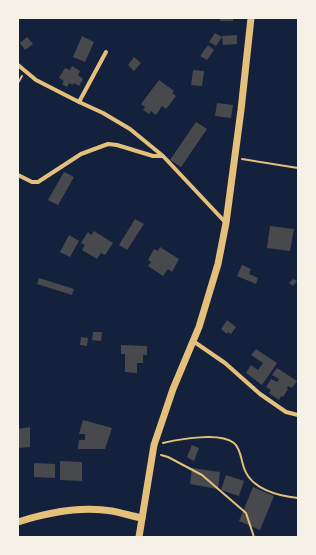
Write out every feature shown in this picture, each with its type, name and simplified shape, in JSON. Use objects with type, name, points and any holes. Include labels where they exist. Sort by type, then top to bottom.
[{"type":"street","points":[[139,537],[154,445],[173,389],[199,327],[218,264],[226,223],[242,102],[251,18]]},
{"type":"street","points":[[79,102],[106,52]]},
{"type":"street","points":[[18,65],[36,80],[103,113],[130,129],[163,156],[226,223]]},
{"type":"street","points":[[18,175],[32,182],[38,182],[81,154],[108,144],[117,145],[153,156],[163,156]]},
{"type":"street","points":[[192,341],[225,363],[260,394],[286,412],[298,415]]},
{"type":"street","points":[[18,522],[36,516],[76,510],[112,511],[142,518]]},
{"type":"path","points":[[234,157],[298,168]]},
{"type":"path","points":[[154,445],[197,438],[216,437],[228,440],[234,443],[239,450],[244,469],[254,484],[273,493],[298,498]]},
{"type":"path","points":[[152,453],[168,457],[202,475],[246,513],[254,537]]},
{"type":"building","points":[[220,18],[233,18],[233,21],[220,21]]},
{"type":"building","points":[[215,33],[222,37],[216,46],[209,42]]},
{"type":"building","points":[[237,35],[237,44],[223,45],[222,36]]},
{"type":"building","points":[[82,36],[94,42],[85,62],[73,57]]},
{"type":"building","points":[[27,37],[33,44],[25,50],[20,43]]},
{"type":"building","points":[[208,45],[214,50],[207,60],[200,56]]},
{"type":"building","points":[[134,57],[141,63],[134,71],[128,65]]},
{"type":"building","points":[[72,66],[80,71],[78,75],[83,79],[79,86],[74,83],[73,85],[69,83],[67,87],[62,84],[64,81],[59,78],[65,68],[70,70]]},
{"type":"building","points":[[193,70],[204,71],[202,86],[191,85]]},
{"type":"building","points":[[159,80],[174,91],[172,93],[176,96],[166,109],[162,106],[156,115],[151,111],[149,114],[143,110],[145,107],[141,104]]},
{"type":"building","points":[[217,103],[233,105],[231,118],[215,116]]},
{"type":"building","points":[[196,122],[207,129],[181,167],[170,160]]},
{"type":"building","points":[[64,172],[74,177],[58,205],[48,200]]},
{"type":"building","points":[[135,219],[144,224],[127,250],[119,245]]},
{"type":"building","points":[[270,226],[294,229],[290,251],[267,248]]},
{"type":"building","points":[[94,231],[113,243],[105,255],[101,253],[97,259],[82,250],[85,245],[81,243],[88,232],[91,235]]},
{"type":"building","points":[[69,235],[79,241],[70,257],[60,252]]},
{"type":"building","points":[[160,247],[179,259],[172,272],[168,269],[163,276],[148,266],[151,262],[148,260],[154,249],[158,251]]},
{"type":"building","points":[[242,265],[251,269],[249,274],[258,278],[256,284],[237,276]]},
{"type":"building","points":[[39,278],[74,289],[72,295],[37,284]]},
{"type":"building","points":[[293,279],[297,281],[293,286],[289,283]]},
{"type":"building","points":[[227,320],[236,327],[231,334],[228,332],[227,334],[221,329]]},
{"type":"building","points":[[93,332],[102,332],[101,341],[92,340]]},
{"type":"building","points":[[81,337],[88,338],[87,346],[80,345]]},
{"type":"building","points":[[121,345],[147,346],[147,355],[143,355],[143,363],[137,363],[137,373],[125,372],[125,354],[121,354]]},
{"type":"building","points":[[256,349],[277,363],[262,385],[246,373],[251,365],[258,370],[263,363],[251,355]]},
{"type":"building","points":[[277,368],[297,381],[292,388],[288,386],[288,389],[283,397],[281,396],[279,400],[269,393],[271,390],[266,387],[271,379],[277,382],[279,379],[272,375]]},
{"type":"building","points":[[83,420],[112,428],[105,449],[78,449],[79,440],[85,440],[85,434],[79,434]]},
{"type":"building","points":[[30,427],[30,447],[18,448],[18,429]]},
{"type":"building","points":[[192,445],[199,448],[194,461],[187,457]]},
{"type":"building","points":[[60,461],[82,462],[82,481],[60,480]]},
{"type":"building","points":[[34,463],[55,464],[55,478],[34,477]]},
{"type":"building","points":[[192,468],[220,472],[218,489],[190,484]]},
{"type":"building","points":[[226,475],[244,481],[239,496],[221,490]]},
{"type":"building","points":[[253,487],[274,496],[260,530],[239,521]]}]
